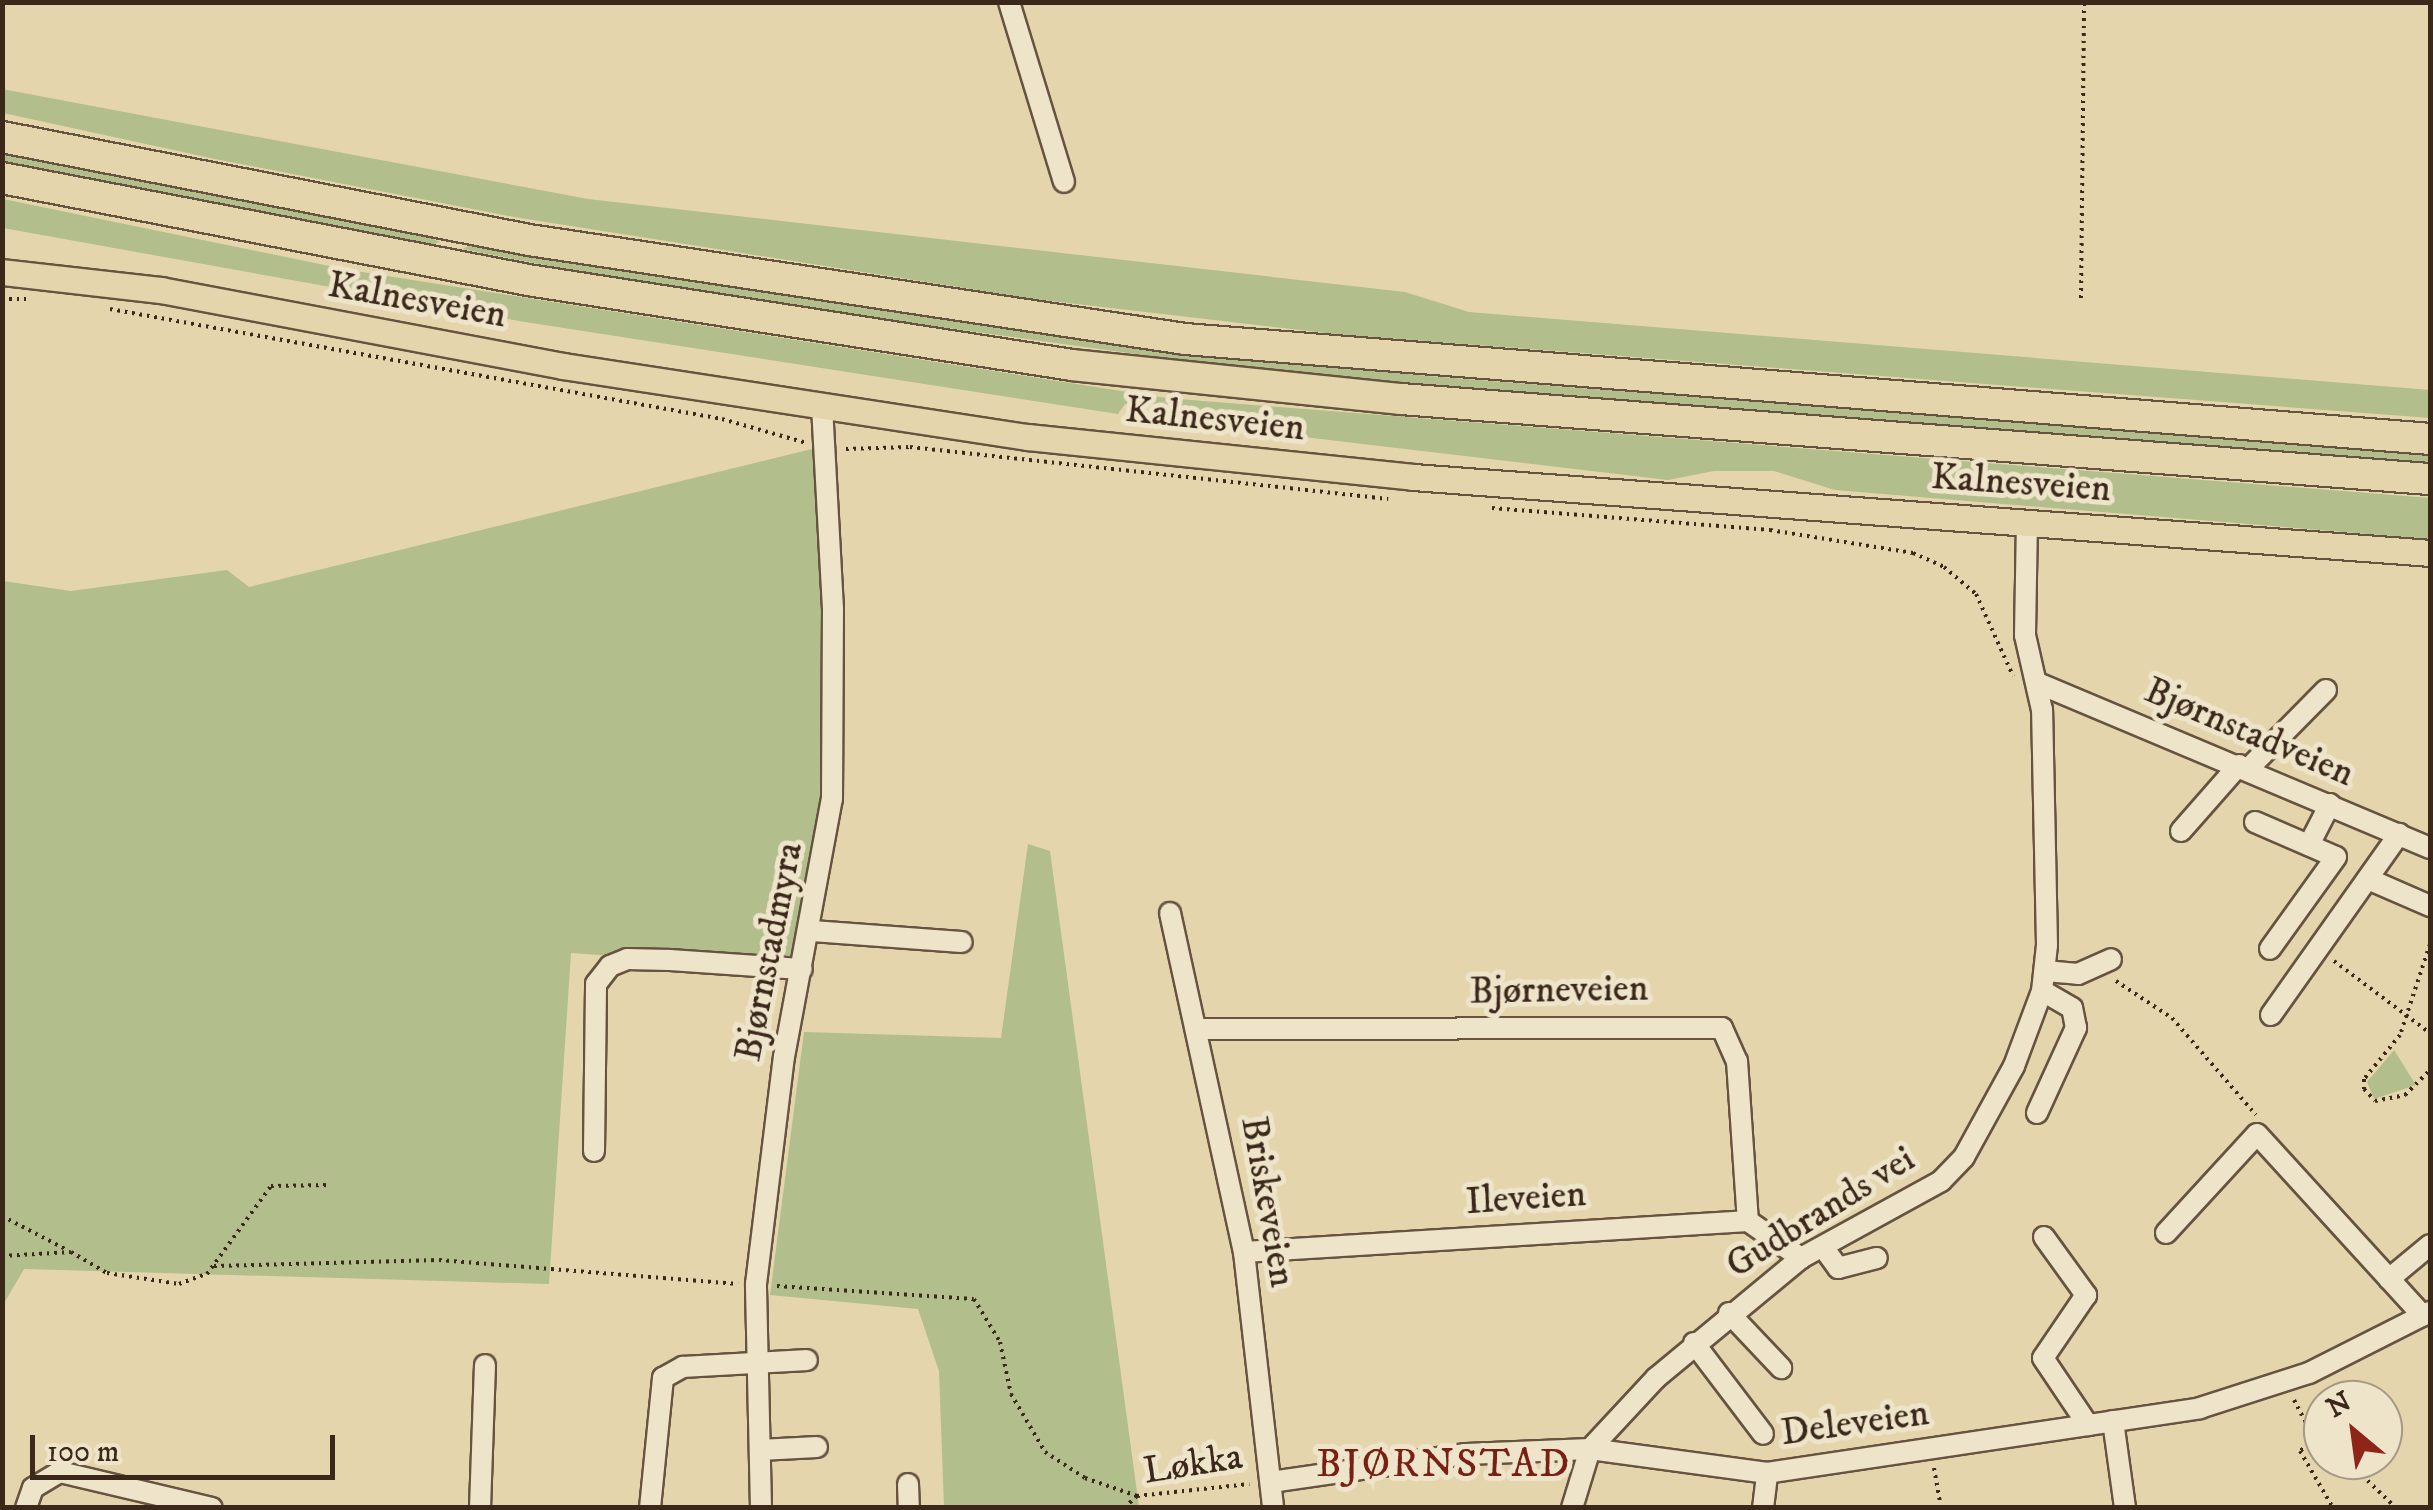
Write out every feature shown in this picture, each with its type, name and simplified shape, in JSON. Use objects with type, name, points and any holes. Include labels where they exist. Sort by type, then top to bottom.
[{"type":"highway","points":[[2,137],[547,243],[1099,328],[1350,355],[2430,438]]},
{"type":"highway","points":[[2,178],[528,280],[1072,365],[1401,399],[2430,479]]},
{"type":"main road","name":"Kalnesveien","points":[[2,272],[161,290],[822,408],[1248,462],[2430,553]]},
{"type":"street","points":[[1009,2],[1064,182]]},
{"type":"street","name":"Bjørnstadmyra","points":[[761,1508],[756,1284],[777,1108],[812,932],[830,814],[834,706],[822,408]]},
{"type":"street","name":"Gudbrands vei","points":[[1572,1508],[1590,1450],[1694,1342],[1801,1258],[1914,1200],[1964,1156],[2014,1066],[2043,981],[2040,684],[2025,635],[2027,522]]},
{"type":"street","name":"Bjørnstadveien","points":[[2040,684],[2430,848]]},
{"type":"street","points":[[2181,831],[2326,690]]},
{"type":"street","points":[[2309,845],[2330,804]]},
{"type":"street","points":[[2255,822],[2336,857],[2270,949]]},
{"type":"street","points":[[2271,1014],[2399,834]]},
{"type":"street","points":[[2368,878],[2430,906]]},
{"type":"street","name":"Briskeveien","points":[[1170,913],[1199,1029],[1244,1252],[1273,1508]]},
{"type":"street","points":[[812,932],[962,942]]},
{"type":"street","points":[[594,1151],[596,984],[610,966],[641,959],[802,969]]},
{"type":"street","points":[[2043,981],[2104,964]]},
{"type":"street","points":[[2037,1114],[2076,1028],[2072,1008],[2043,981]]},
{"type":"street","name":"Bjørneveien","points":[[1199,1029],[1722,1028],[1736,1061],[1748,1220]]},
{"type":"street","points":[[2166,1232],[2257,1134],[2389,1280],[2426,1314]]},
{"type":"street","points":[[1748,1220],[1801,1258]]},
{"type":"street","name":"Ileveien","points":[[1244,1252],[1748,1220]]},
{"type":"street","points":[[2044,1237],[2083,1286],[2086,1302],[2052,1338],[2043,1358],[2088,1425]]},
{"type":"street","points":[[2389,1280],[2430,1245]]},
{"type":"street","points":[[1823,1247],[1838,1268],[1877,1258]]},
{"type":"street","points":[[1730,1313],[1780,1368]]},
{"type":"street","name":"Deleveien","points":[[1271,1482],[1466,1454],[1590,1450],[1767,1473],[2200,1408],[2288,1381],[2426,1314]]},
{"type":"street","points":[[1694,1342],[1763,1434]]},
{"type":"street","points":[[650,1508],[664,1378],[683,1368],[807,1360]]},
{"type":"street","points":[[480,1508],[485,1365]]},
{"type":"street","points":[[2113,1421],[2125,1508]]},
{"type":"street","points":[[760,1450],[817,1447]]},
{"type":"street","points":[[26,1508],[33,1488],[60,1472],[212,1508]]},
{"type":"street","points":[[1763,1508],[1767,1473]]},
{"type":"street","points":[[908,1484],[909,1508]]},
{"type":"path","points":[[2080,298],[2084,2]]},
{"type":"path","points":[[1902,551],[1904,534]]},
{"type":"path","points":[[2430,944],[2400,1035],[2364,1079],[2364,1089],[2375,1102],[2405,1095],[2430,1070]]},
{"type":"path","points":[[2318,950],[2407,1011],[2430,1034]]},
{"type":"path","points":[[2104,964],[2172,1018],[2256,1114],[2257,1134]]},
{"type":"path","points":[[214,1266],[272,1186],[284,1180],[329,1185]]},
{"type":"path","points":[[2,1216],[107,1273],[179,1284],[214,1266],[439,1260],[531,1272],[974,1299],[1000,1342],[1011,1394],[1045,1452],[1085,1478],[1137,1496]]},
{"type":"path","points":[[2,1256],[71,1252]]},
{"type":"path","points":[[2288,1381],[2303,1417]]},
{"type":"path","points":[[1931,1448],[1941,1508]]},
{"type":"path","points":[[2317,1480],[2333,1508]]},
{"type":"path","points":[[2367,1480],[2396,1508]]},
{"type":"path","name":"Løkka","points":[[1124,1508],[1137,1496],[1271,1482]]},
{"type":"green space","points":[[2,89],[588,199],[1405,292],[1469,312],[2430,390],[2430,418],[1334,334],[1034,299],[514,217],[215,159],[3,113]]},
{"type":"green space","points":[[3,152],[426,236],[440,242],[427,246],[70,177],[3,162]]},
{"type":"green space","points":[[3,199],[349,270],[1166,398],[2430,498],[2430,539],[1835,490],[1774,471],[1714,471],[1668,480],[1159,420],[1155,405],[1125,404],[1118,414],[525,322],[3,228]]},
{"type":"green space","points":[[473,244],[1127,346],[1428,376],[2430,454],[2430,465],[1273,373],[678,291],[462,249]]},
{"type":"green space","points":[[824,446],[832,799],[802,969],[571,953],[549,1284],[24,1269],[3,1305],[3,581],[71,591],[227,570],[249,587]]},
{"type":"green space","points":[[1028,844],[1050,851],[1139,1507],[944,1507],[939,1371],[918,1309],[770,1295],[804,1032],[1001,1038]]},
{"type":"green space","points":[[2394,1050],[2416,1085],[2374,1099],[2367,1082]]},
{"type":"district","name":"BJØRNSTAD","points":[[1444,1465]]}]
